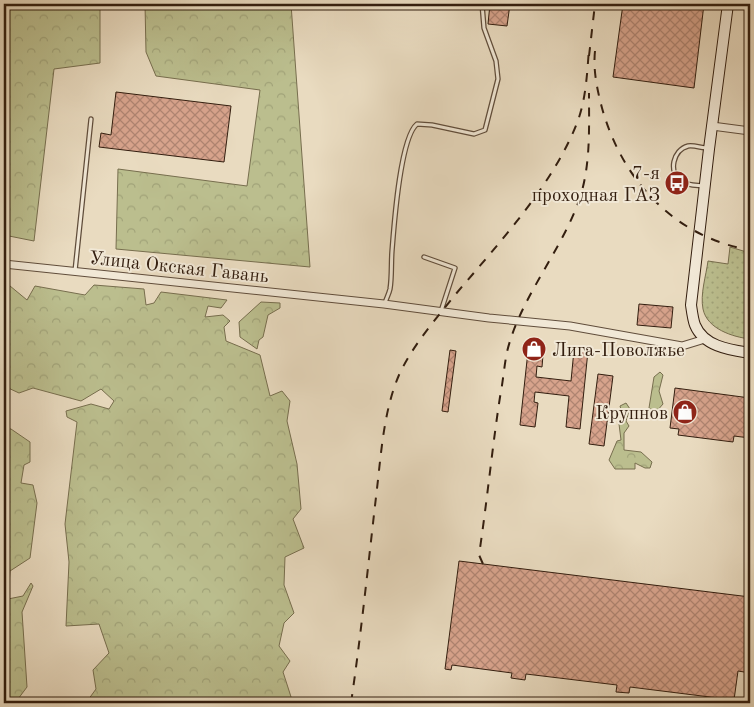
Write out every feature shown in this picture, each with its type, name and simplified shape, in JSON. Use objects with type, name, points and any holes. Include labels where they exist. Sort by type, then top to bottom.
[{"type":"street","points":[[728,4],[691,305],[695,326],[705,339],[726,350],[750,353]]},
{"type":"street","points":[[712,126],[750,131]]},
{"type":"street","name":"Улица Окская Гавань","points":[[4,264],[384,304],[570,326],[682,346],[705,339]]},
{"type":"lane","points":[[384,304],[390,289],[394,228],[403,163],[408,139],[413,127],[417,124],[432,125],[474,134],[485,130],[498,79],[496,61],[484,28],[482,4]]},
{"type":"lane","points":[[75,272],[91,119]]},
{"type":"lane","points":[[705,186],[687,184],[680,180],[675,174],[674,162],[676,154],[683,148],[690,146],[709,149]]},
{"type":"lane","points":[[424,257],[455,268],[441,312]]},
{"type":"green space","points":[[4,4],[100,4],[100,63],[54,69],[34,241],[4,235]]},
{"type":"green space","points":[[145,4],[291,4],[310,267],[116,249],[118,169],[247,186],[260,90],[156,76],[146,52]]},
{"type":"green space","points":[[730,247],[750,253],[750,339],[729,334],[715,327],[705,316],[703,309],[703,291],[708,261],[728,264]]},
{"type":"green space","points":[[4,281],[27,300],[35,286],[85,295],[94,285],[144,289],[146,305],[154,303],[161,292],[227,300],[221,308],[208,306],[205,317],[223,315],[230,321],[224,327],[226,341],[260,355],[270,396],[282,391],[290,401],[287,421],[297,464],[301,509],[293,519],[304,548],[285,557],[284,585],[294,613],[284,623],[279,646],[290,661],[283,672],[293,703],[88,703],[96,689],[93,670],[109,653],[99,624],[66,626],[69,562],[65,524],[77,422],[67,417],[66,411],[91,404],[109,409],[114,401],[101,389],[81,401],[33,388],[19,393],[4,386]]},
{"type":"green space","points":[[261,302],[280,303],[280,308],[268,315],[263,337],[259,340],[257,349],[240,337],[239,322]]},
{"type":"green space","points":[[660,372],[663,375],[659,391],[663,404],[656,412],[649,408],[654,377]]},
{"type":"green space","points":[[626,403],[630,409],[626,421],[629,426],[624,433],[624,450],[641,452],[652,462],[650,468],[645,468],[635,463],[635,469],[615,469],[609,460],[617,441],[621,440],[619,424],[624,420],[620,406]]},
{"type":"green space","points":[[4,428],[11,429],[30,442],[30,462],[24,465],[21,483],[33,485],[37,503],[30,558],[10,571],[8,599],[23,596],[31,583],[33,586],[22,612],[27,687],[15,703],[4,703]]},
{"type":"building","points":[[490,4],[510,4],[507,26],[488,24]]},
{"type":"building","points":[[623,4],[704,4],[694,88],[613,77]]},
{"type":"building","points":[[116,92],[231,106],[224,162],[99,147],[101,133],[111,135]]},
{"type":"building","points":[[750,192],[750,241],[745,240]]},
{"type":"building","points":[[639,304],[673,307],[671,328],[637,325]]},
{"type":"building","points":[[529,342],[544,343],[542,367],[537,366],[536,377],[571,381],[574,350],[588,351],[580,429],[566,427],[569,396],[535,392],[534,402],[538,403],[535,427],[520,425]]},
{"type":"building","points":[[450,350],[456,351],[448,412],[442,411]]},
{"type":"building","points":[[598,374],[613,376],[604,446],[589,444]]},
{"type":"building","points":[[675,388],[750,398],[750,438],[734,436],[733,442],[678,435],[679,429],[670,428]]},
{"type":"building","points":[[459,561],[750,597],[750,673],[738,671],[734,700],[630,687],[629,693],[616,692],[617,685],[526,674],[525,680],[511,678],[512,673],[452,665],[451,670],[445,669]]},
{"type":"railway","points":[[589,56],[595,4]]},
{"type":"railway","points":[[351,703],[383,435],[389,404],[399,375],[425,333],[506,235],[554,169],[567,146],[580,114],[586,87],[589,49]]},
{"type":"railway","points":[[595,51],[596,80],[602,108],[611,134],[623,159],[638,181],[655,201],[675,218],[698,232],[723,243],[750,250]]},
{"type":"railway","points":[[483,564],[479,555],[507,352],[520,315],[560,242],[582,192],[588,150],[589,93]]},
{"type":"place","name":"7-я проходная ГАЗ","points":[[677,183]]},
{"type":"place","name":"Лига-Поволжье","points":[[534,349]]},
{"type":"place","name":"Крупнов","points":[[685,412]]}]
